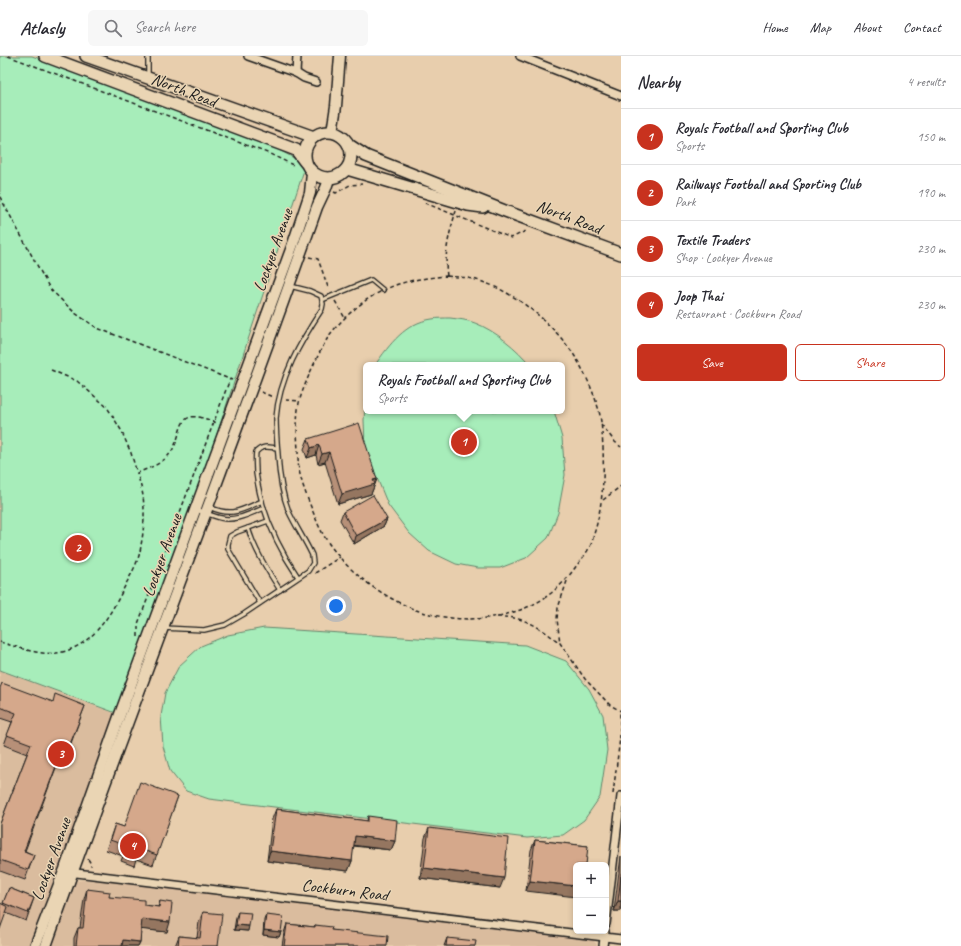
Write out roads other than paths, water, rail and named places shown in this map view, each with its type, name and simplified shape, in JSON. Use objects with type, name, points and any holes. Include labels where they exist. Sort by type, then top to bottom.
[{"type":"main road","name":"North Road","points":[[45,56],[296,150],[305,162]]},
{"type":"main road","name":"North Road","points":[[86,56],[314,136]]},
{"type":"main road","points":[[332,132],[336,106],[340,56]]},
{"type":"main road","points":[[332,132],[342,137],[349,145],[351,157],[347,169],[342,174],[329,179],[317,176],[312,173],[305,162],[304,156],[307,145],[314,136],[332,132]]},
{"type":"main road","name":"North Road","points":[[349,145],[366,156],[505,211],[621,254]]},
{"type":"main road","name":"North Road","points":[[347,169],[458,202],[505,211]]},
{"type":"main road","name":"Lockyer Avenue","points":[[284,283],[310,194],[312,173]]},
{"type":"main road","name":"Lockyer Avenue","points":[[35,946],[68,872],[162,628],[202,508],[284,283],[329,179]]},
{"type":"main road","name":"Lockyer Avenue","points":[[46,946],[68,872],[119,717],[202,508],[226,427],[246,386]]},
{"type":"street","points":[[248,56],[296,73],[304,78],[316,82]]},
{"type":"street","points":[[296,73],[297,56]]},
{"type":"street","points":[[520,56],[621,96]]},
{"type":"street","points":[[609,898],[621,796]]},
{"type":"street","name":"Cockburn Road","points":[[68,872],[573,930]]},
{"type":"street","points":[[604,946],[605,934]]},
{"type":"street","name":"Cockburn Road","points":[[605,934],[621,939]]},
{"type":"lane","points":[[148,56],[148,78]]},
{"type":"lane","points":[[322,300],[371,280],[383,290]]},
{"type":"lane","points":[[162,628],[204,630],[225,625],[280,590],[311,568],[313,563],[312,555],[286,503],[282,488],[277,448],[276,418],[281,390],[299,345],[322,309],[322,300],[321,296],[284,283]]},
{"type":"lane","points":[[277,448],[264,447],[259,448],[256,452],[257,476],[268,521],[288,562],[298,577]]},
{"type":"lane","points":[[202,508],[231,513],[262,501]]},
{"type":"lane","points":[[202,508],[222,519],[240,517],[264,508]]},
{"type":"lane","points":[[260,603],[228,549],[228,544],[230,536],[268,521]]},
{"type":"lane","points":[[248,528],[256,550],[280,590]]},
{"type":"place","name":"Royals Football and Sporting Club","points":[[464,442]]},
{"type":"place","name":"Railways Football and Sporting Club","points":[[78,548]]},
{"type":"place","name":"Textile Traders","points":[[61,754]]},
{"type":"place","name":"Joop Thai","points":[[133,846]]}]
